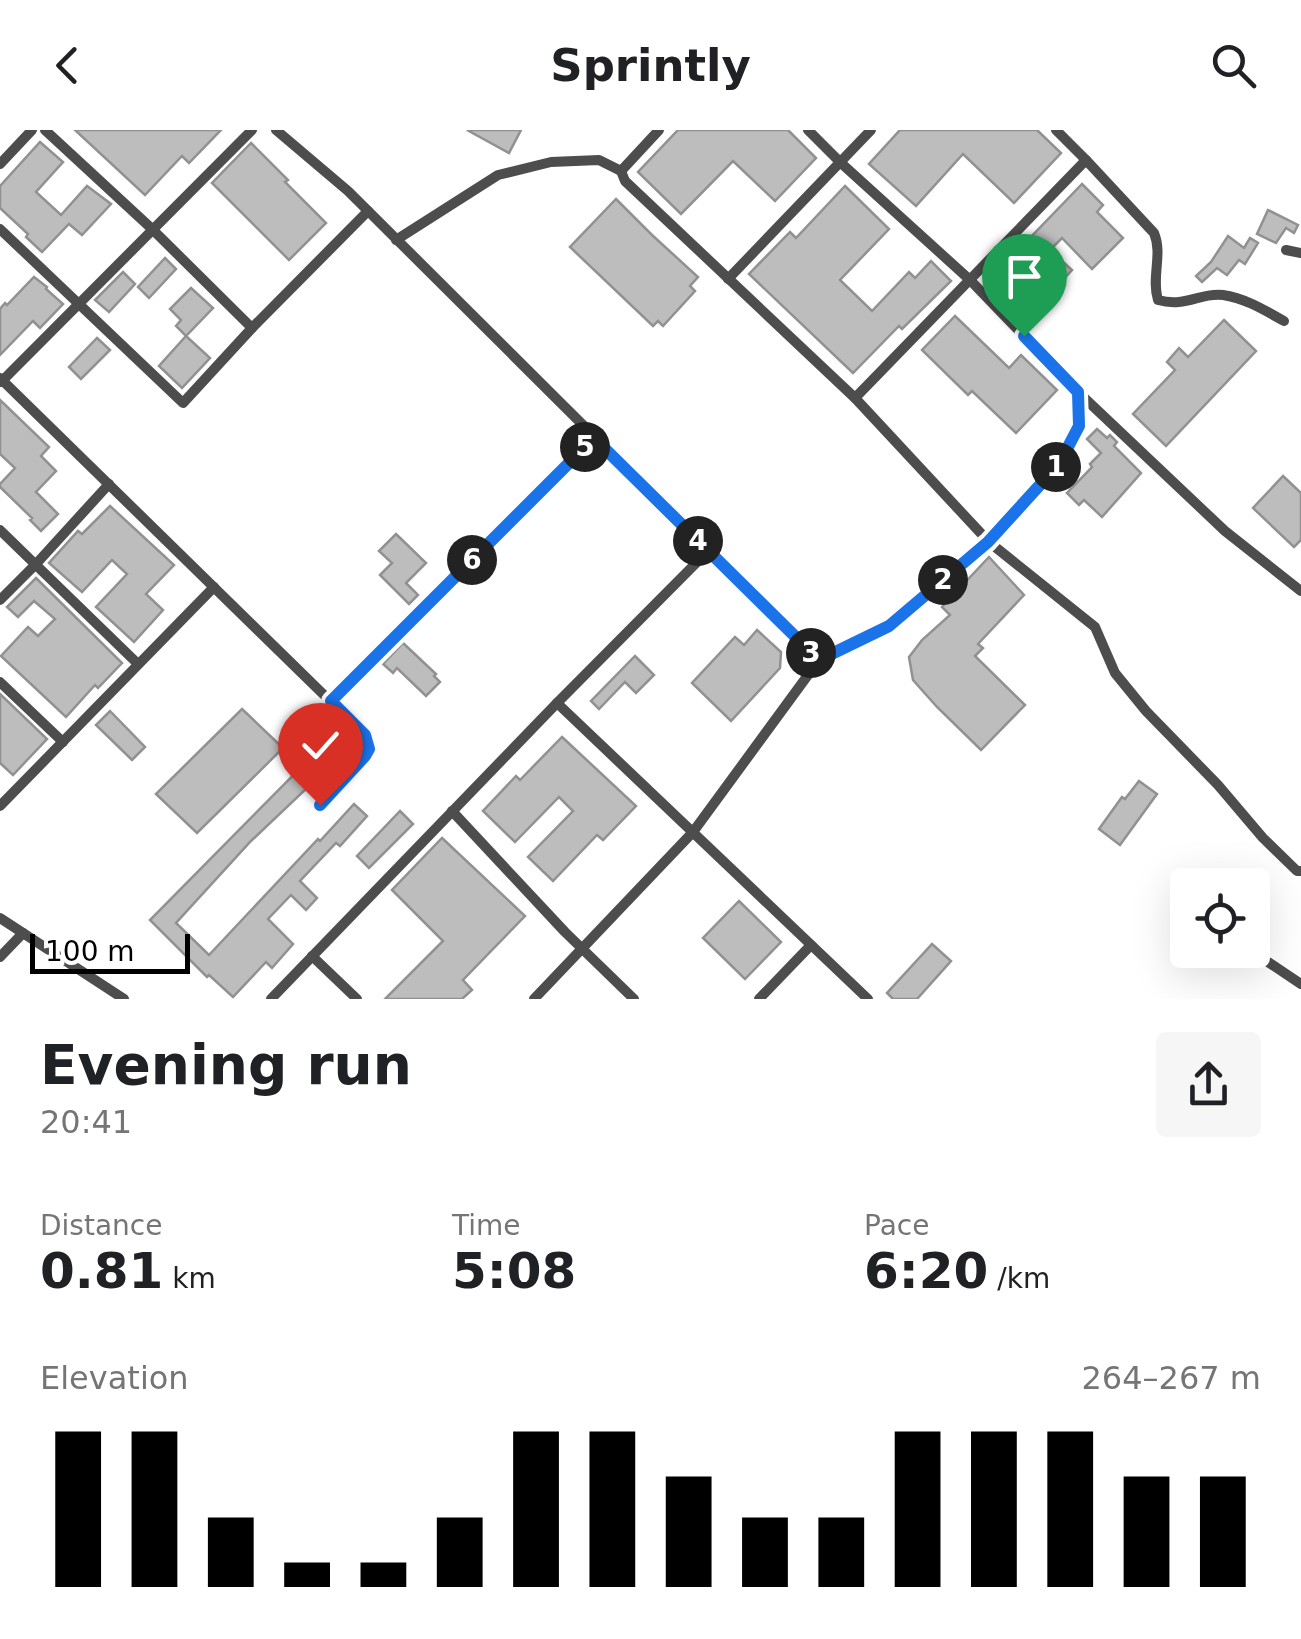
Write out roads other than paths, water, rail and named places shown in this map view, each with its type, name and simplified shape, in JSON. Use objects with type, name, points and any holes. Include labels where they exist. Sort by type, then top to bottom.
[{"type":"street","points":[[1,162],[32,130]]},
{"type":"street","points":[[45,130],[152,228],[252,328]]},
{"type":"street","points":[[252,130],[1,380],[365,735],[369,749],[365,756],[320,805]]},
{"type":"street","points":[[276,130],[368,211],[819,660]]},
{"type":"street","points":[[622,171],[659,130]]},
{"type":"street","points":[[808,130],[970,280],[1078,392],[1225,531],[1301,592]]},
{"type":"street","points":[[728,279],[871,130]]},
{"type":"street","points":[[1056,130],[1154,233],[1159,244],[1155,277],[1158,300],[1172,304],[1221,294],[1256,305],[1284,322]]},
{"type":"street","points":[[396,240],[498,175],[552,162],[599,160],[622,171],[625,181],[855,398],[988,542],[1095,627],[1116,673],[1146,711],[1263,838],[1301,871]]},
{"type":"street","points":[[855,398],[1086,160]]},
{"type":"street","points":[[0,229],[182,403],[368,211]]},
{"type":"street","points":[[1286,250],[1301,253]]},
{"type":"street","points":[[534,999],[693,832],[819,660],[889,626],[988,542],[1059,464],[1079,426],[1078,392]]},
{"type":"street","points":[[331,701],[594,438]]},
{"type":"street","points":[[0,600],[108,484]]},
{"type":"street","points":[[0,530],[138,664]]},
{"type":"street","points":[[270,999],[708,550]]},
{"type":"street","points":[[0,806],[214,587]]},
{"type":"street","points":[[0,682],[63,742]]},
{"type":"street","points":[[557,703],[868,999]]},
{"type":"street","points":[[452,811],[634,999]]},
{"type":"street","points":[[0,918],[124,999]]},
{"type":"street","points":[[0,957],[23,933]]},
{"type":"street","points":[[759,999],[811,945]]},
{"type":"street","points":[[312,956],[357,999]]},
{"type":"street","points":[[1270,963],[1301,984]]}]
